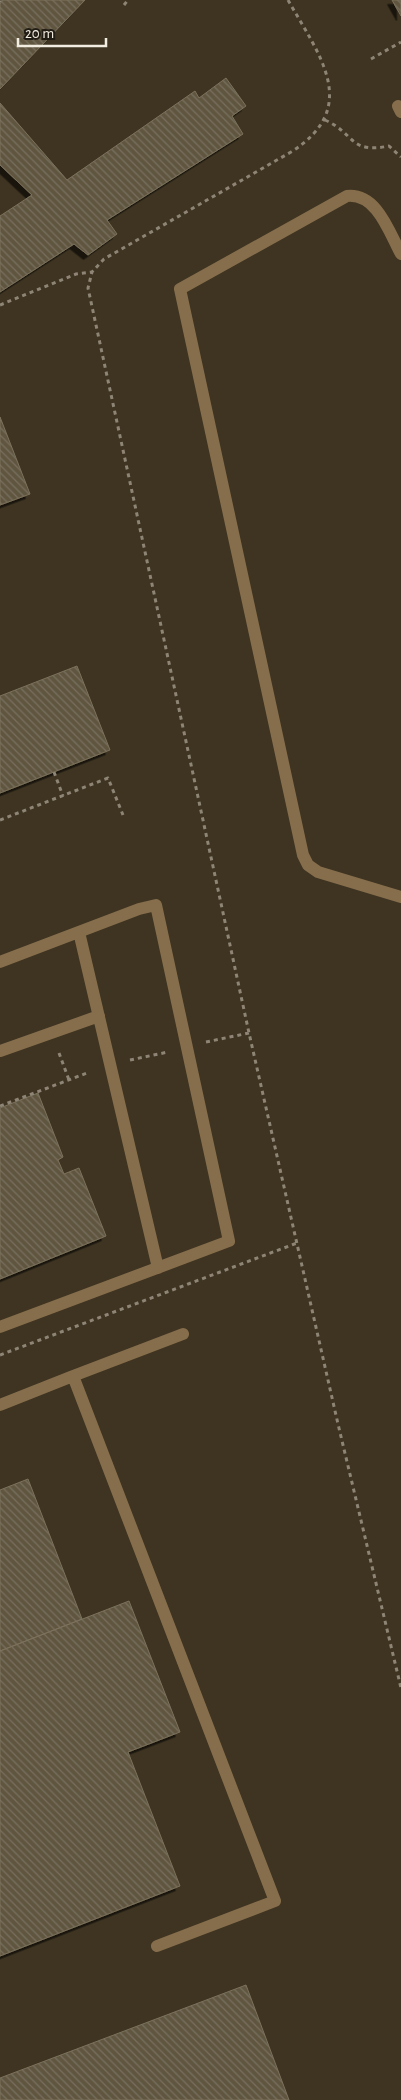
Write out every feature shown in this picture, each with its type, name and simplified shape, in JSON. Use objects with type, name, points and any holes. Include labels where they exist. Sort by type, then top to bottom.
[{"type":"lane","points":[[401,254],[372,203],[360,196],[347,196],[180,289],[303,855],[308,865],[318,872],[401,897]]},
{"type":"lane","points":[[0,962],[139,909],[156,905],[229,1241],[0,1327]]},
{"type":"lane","points":[[79,932],[158,1268]]},
{"type":"lane","points":[[0,1051],[99,1016]]},
{"type":"lane","points":[[0,1405],[183,1334]]},
{"type":"lane","points":[[73,1376],[275,1901],[157,1946]]},
{"type":"path","points":[[124,4],[128,0]]},
{"type":"path","points":[[288,0],[322,60],[330,81],[330,101],[325,120],[301,146],[104,259],[92,272],[88,288],[297,1244],[401,1688]]},
{"type":"path","points":[[371,59],[401,42]]},
{"type":"path","points":[[325,120],[340,126],[355,144],[363,148],[372,150],[389,146],[401,157]]},
{"type":"path","points":[[0,305],[76,274],[92,272]]},
{"type":"path","points":[[54,772],[63,796]]},
{"type":"path","points":[[0,820],[108,778],[123,815]]},
{"type":"path","points":[[203,1043],[250,1033]]},
{"type":"path","points":[[58,1051],[69,1080]]},
{"type":"path","points":[[124,1061],[172,1051]]},
{"type":"path","points":[[0,1106],[86,1073]]},
{"type":"path","points":[[0,1355],[297,1244]]},
{"type":"building","points":[[3,0],[85,0],[0,89],[0,4]]},
{"type":"building","points":[[392,0],[401,0],[401,16]]},
{"type":"building","points":[[226,78],[246,106],[232,116],[243,134],[107,220],[117,234],[88,255],[74,244],[0,292],[0,216],[32,195],[0,165],[0,103],[67,180],[195,91],[199,98]]},
{"type":"building","points":[[0,417],[30,494],[0,505]]},
{"type":"building","points":[[77,666],[110,750],[0,793],[0,696]]},
{"type":"building","points":[[38,1093],[63,1157],[58,1160],[64,1174],[79,1168],[106,1236],[0,1279],[0,1108]]},
{"type":"building","points":[[28,1479],[82,1619],[0,1651],[0,1490]]},
{"type":"building","points":[[129,1601],[180,1732],[128,1752],[180,1886],[0,1956],[0,1651]]},
{"type":"building","points":[[246,1985],[289,2100],[0,2100],[0,2078]]}]
